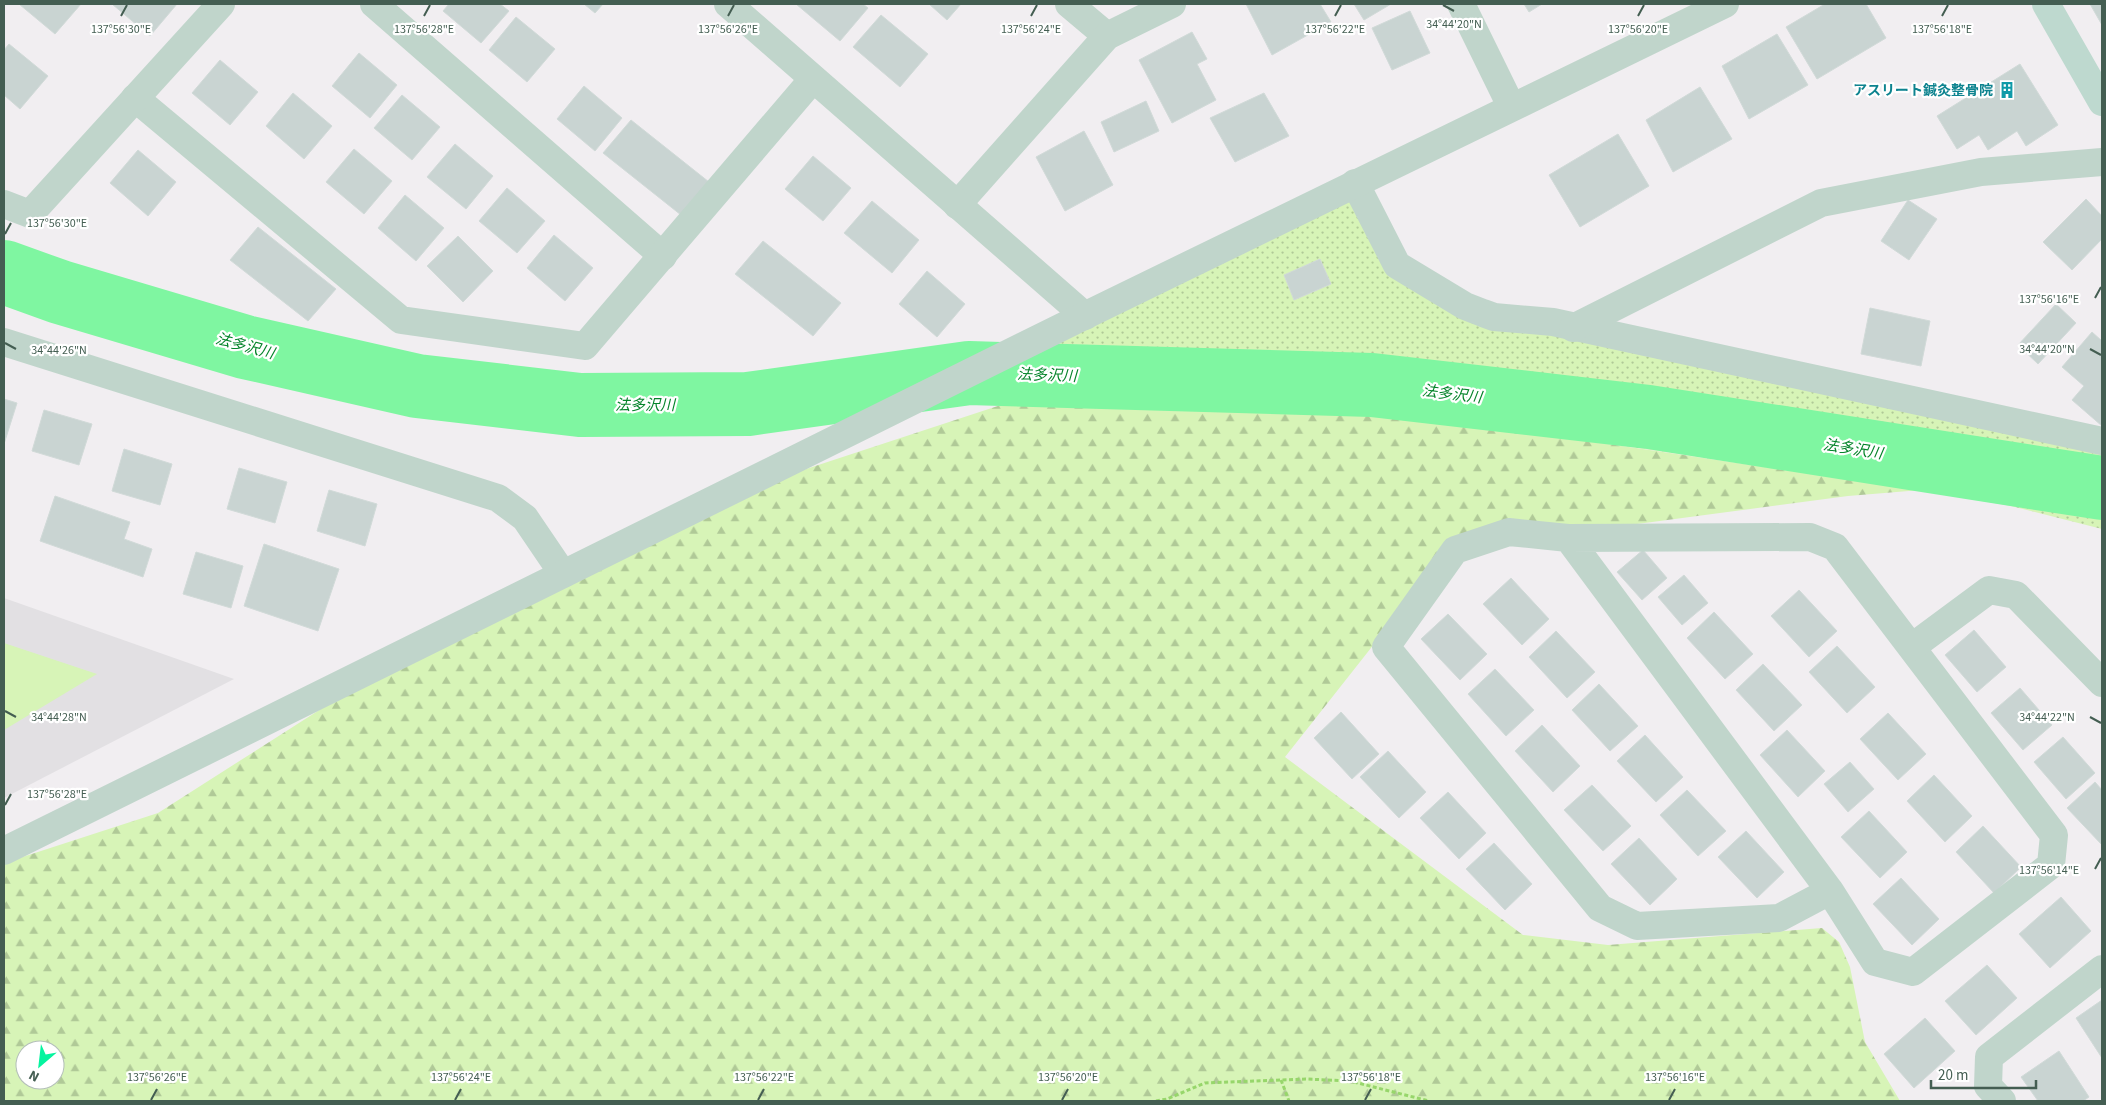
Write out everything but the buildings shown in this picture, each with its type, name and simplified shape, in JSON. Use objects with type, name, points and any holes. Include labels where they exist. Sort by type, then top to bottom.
[{"type":"main road","points":[[2046,4],[2102,102]]},
{"type":"street","points":[[4,204],[30,214],[221,4]]},
{"type":"street","points":[[374,4],[664,256]]},
{"type":"street","points":[[728,4],[1083,316]]},
{"type":"street","points":[[1069,4],[1107,36]]},
{"type":"street","points":[[957,205],[1107,36],[1172,4]]},
{"type":"street","points":[[1461,4],[1511,106]]},
{"type":"street","points":[[4,851],[1355,182],[1725,4]]},
{"type":"street","points":[[135,98],[401,320],[585,346],[664,256],[813,79]]},
{"type":"street","points":[[1573,328],[1821,203],[1981,172],[2102,162]]},
{"type":"street","points":[[1355,182],[1397,264],[1464,306],[1494,317],[1552,322],[2102,441]]},
{"type":"street","points":[[4,342],[498,498],[525,518],[562,574]]},
{"type":"street","points":[[1568,538],[1830,891],[1875,962],[1913,972],[2051,865],[2054,835],[1835,547],[1810,536],[1568,538],[1510,532],[1455,550],[1386,647],[1600,908],[1637,926],[1779,918],[1830,891]]},
{"type":"street","points":[[1912,647],[1989,590],[2016,595],[2102,683]]},
{"type":"street","points":[[2002,1101],[1988,1086],[1989,1057],[2102,969]]},
{"type":"path","points":[[1156,1101],[1167,1099],[1205,1083],[1306,1078],[1350,1081],[1429,1101]]},
{"type":"path","points":[[1281,1080],[1289,1101]]},
{"type":"shaded area","points":[[4,598],[234,679],[4,798]]},
{"type":"green space","points":[[1355,183],[1397,265],[1484,313],[2102,442],[2102,529],[2011,506],[1905,487],[1418,416],[1025,402],[1035,355]]},
{"type":"green space","points":[[1010,402],[1418,416],[1921,490],[1848,496],[1449,549],[1285,757],[1523,935],[1608,945],[1822,928],[1839,942],[1850,967],[1865,1042],[1900,1101],[4,1101],[4,863],[158,813],[432,638],[715,499]]},
{"type":"green space","points":[[4,643],[97,674],[4,730]]},
{"type":"waterway","name":"法多沢川","points":[[4,272],[60,292],[245,347],[417,386],[580,405],[748,404],[969,373],[1372,385],[1649,417],[2102,488]]},
{"type":"place","name":"アスリート鍼灸整骨院","points":[[2007,90]]}]
